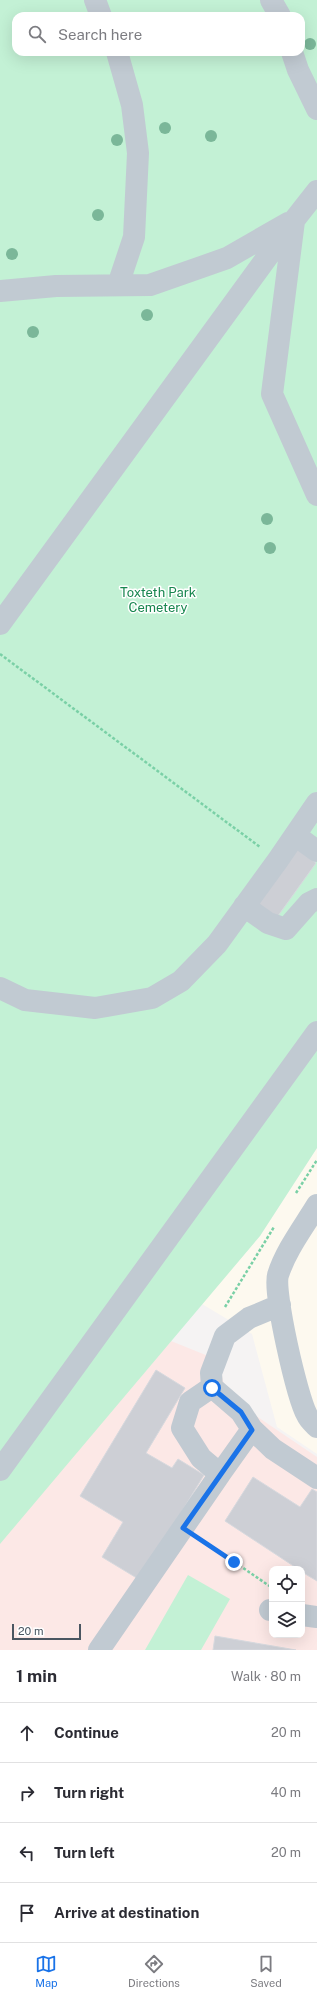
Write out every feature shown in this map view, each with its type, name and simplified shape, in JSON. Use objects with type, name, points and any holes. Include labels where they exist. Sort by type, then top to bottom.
[{"type":"lane","points":[[95,0],[100,12]]},
{"type":"lane","points":[[271,0],[278,12]]},
{"type":"lane","points":[[118,56],[132,105],[138,154],[134,237],[118,286]]},
{"type":"lane","points":[[293,56],[298,70],[317,109]]},
{"type":"lane","points":[[0,624],[294,220],[317,191]]},
{"type":"lane","points":[[0,291],[56,286],[150,285],[227,258],[294,220]]},
{"type":"lane","points":[[294,220],[272,394],[317,495]]},
{"type":"lane","points":[[0,988],[25,1000],[95,1008],[152,998],[181,981],[217,944],[317,803]]},
{"type":"lane","points":[[295,835],[317,851]]},
{"type":"lane","points":[[244,906],[268,923],[286,929],[309,903],[317,899]]},
{"type":"lane","points":[[0,1470],[317,1032]]},
{"type":"lane","points":[[317,1206],[288,1250],[277,1277],[280,1305],[290,1362],[307,1416],[317,1427]]},
{"type":"lane","points":[[280,1305],[249,1318],[225,1336],[211,1373],[212,1388],[241,1412],[252,1430],[273,1449],[317,1478]]},
{"type":"lane","points":[[212,1388],[190,1402],[182,1428],[200,1458],[220,1474]]},
{"type":"lane","points":[[99,1650],[252,1430]]},
{"type":"lane","points":[[305,1615],[317,1617]]},
{"type":"path","points":[[0,654],[278,860]]},
{"type":"path","points":[[292,1198],[317,1160]]},
{"type":"path","points":[[222,1311],[276,1224]]},
{"type":"path","points":[[183,1528],[269,1586]]},
{"type":"shaded area","points":[[317,1148],[317,1454],[277,1427],[252,1334],[202,1304],[260,1236]]},
{"type":"shaded area","points":[[171,1341],[223,1362],[222,1376],[225,1388],[234,1401],[317,1457],[317,1650],[0,1650],[0,1543]]},
{"type":"green space","name":"Toxteth Park Cemetery","points":[[0,0],[317,0],[317,1148],[260,1236],[0,1544]]},
{"type":"green space","points":[[188,1575],[230,1599],[201,1650],[145,1650]]},
{"type":"building","points":[[295,847],[316,863],[275,920],[253,904]]},
{"type":"building","points":[[156,1370],[185,1388],[146,1453],[172,1468],[178,1459],[204,1475],[140,1580],[102,1557],[123,1522],[80,1496]]},
{"type":"building","points":[[253,1477],[300,1507],[312,1489],[317,1492],[317,1581],[305,1574],[305,1566],[293,1566],[225,1521]]},
{"type":"building","points":[[215,1636],[296,1650],[213,1650]]},
{"type":"route","points":[[212,1388],[241,1412],[252,1430],[183,1528],[234,1562]]}]
